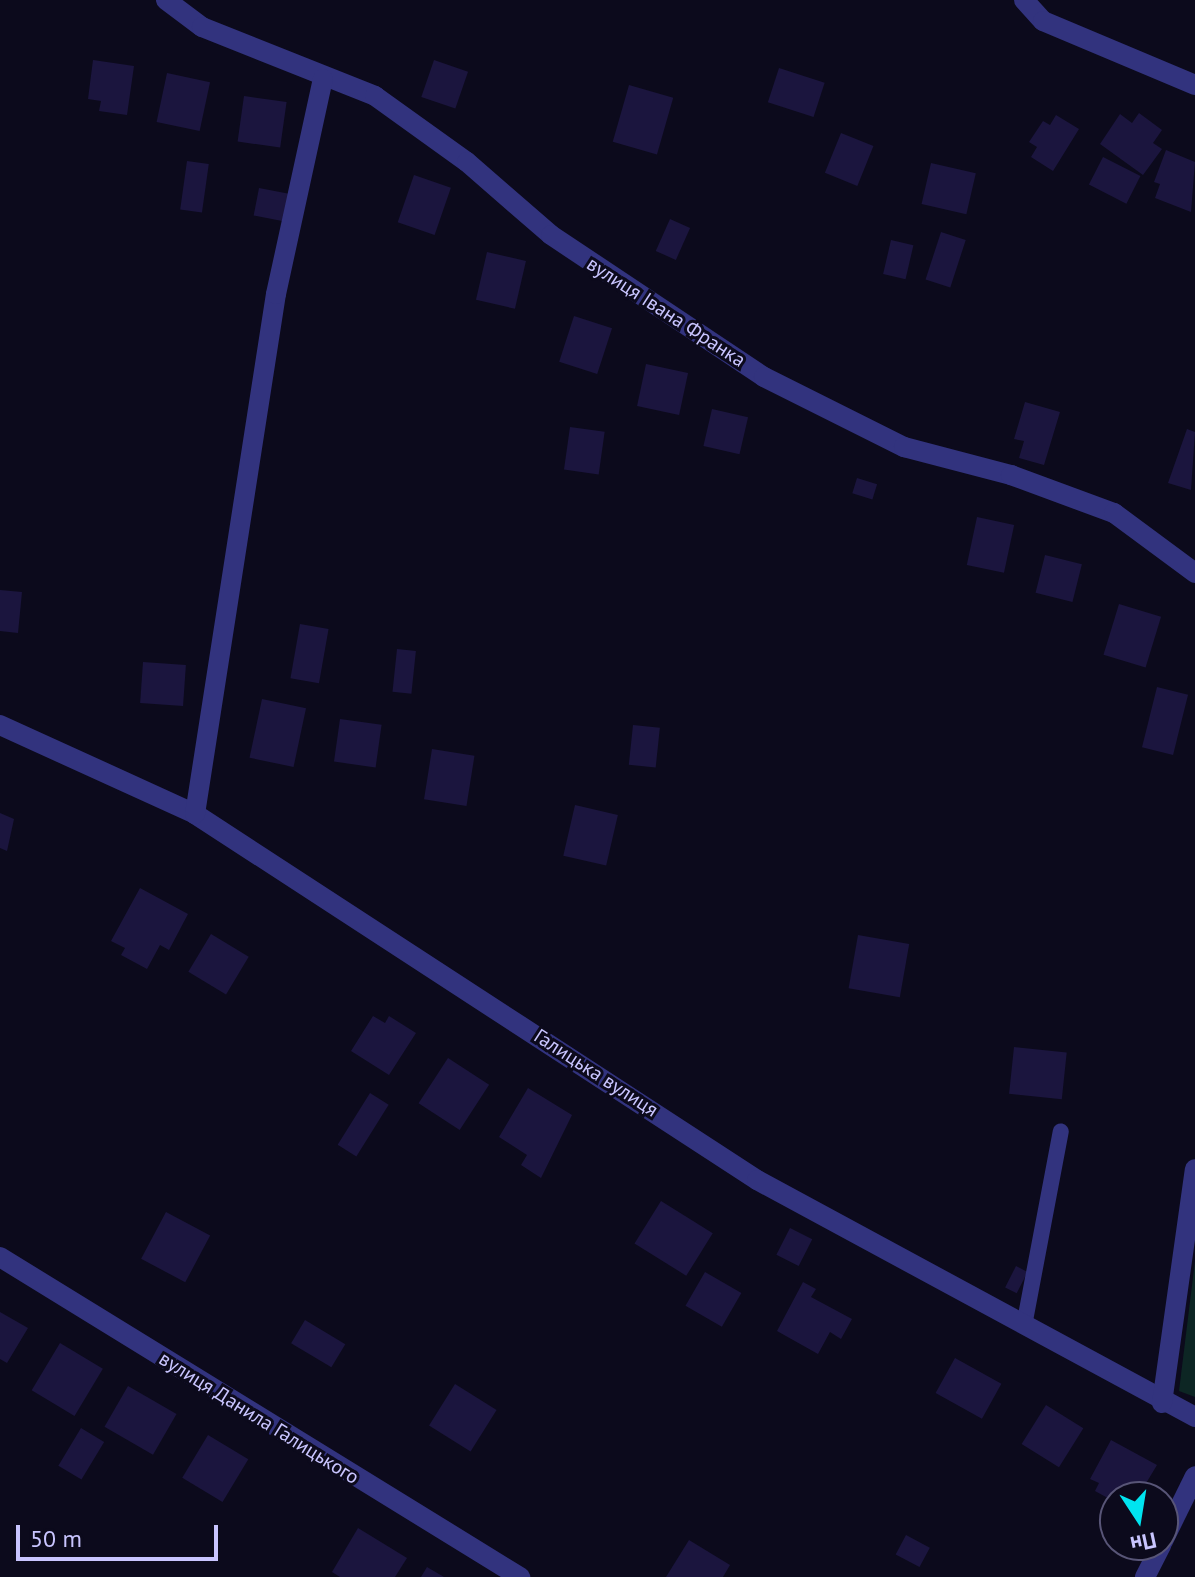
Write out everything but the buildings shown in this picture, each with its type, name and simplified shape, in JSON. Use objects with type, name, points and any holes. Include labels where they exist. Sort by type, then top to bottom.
[{"type":"street","name":"вулиця Івана Франка","points":[[166,0],[202,27],[323,79],[375,96],[467,162],[551,235],[764,377],[904,447],[1011,475],[1114,513],[1195,573]]},
{"type":"street","points":[[1024,0],[1043,21],[1195,85]]},
{"type":"street","points":[[195,814],[276,294],[323,79]]},
{"type":"street","name":"Галицька вулиця","points":[[0,725],[195,814],[757,1180],[1162,1403],[1195,1417]]},
{"type":"street","points":[[1162,1403],[1195,1169]]},
{"type":"street","name":"вулиця Данила Галицького","points":[[0,1257],[520,1577]]},
{"type":"street","points":[[1179,1508],[1195,1476]]},
{"type":"lane","points":[[1024,1326],[1061,1131]]},
{"type":"green space","points":[[1195,1261],[1195,1397],[1179,1391]]}]
